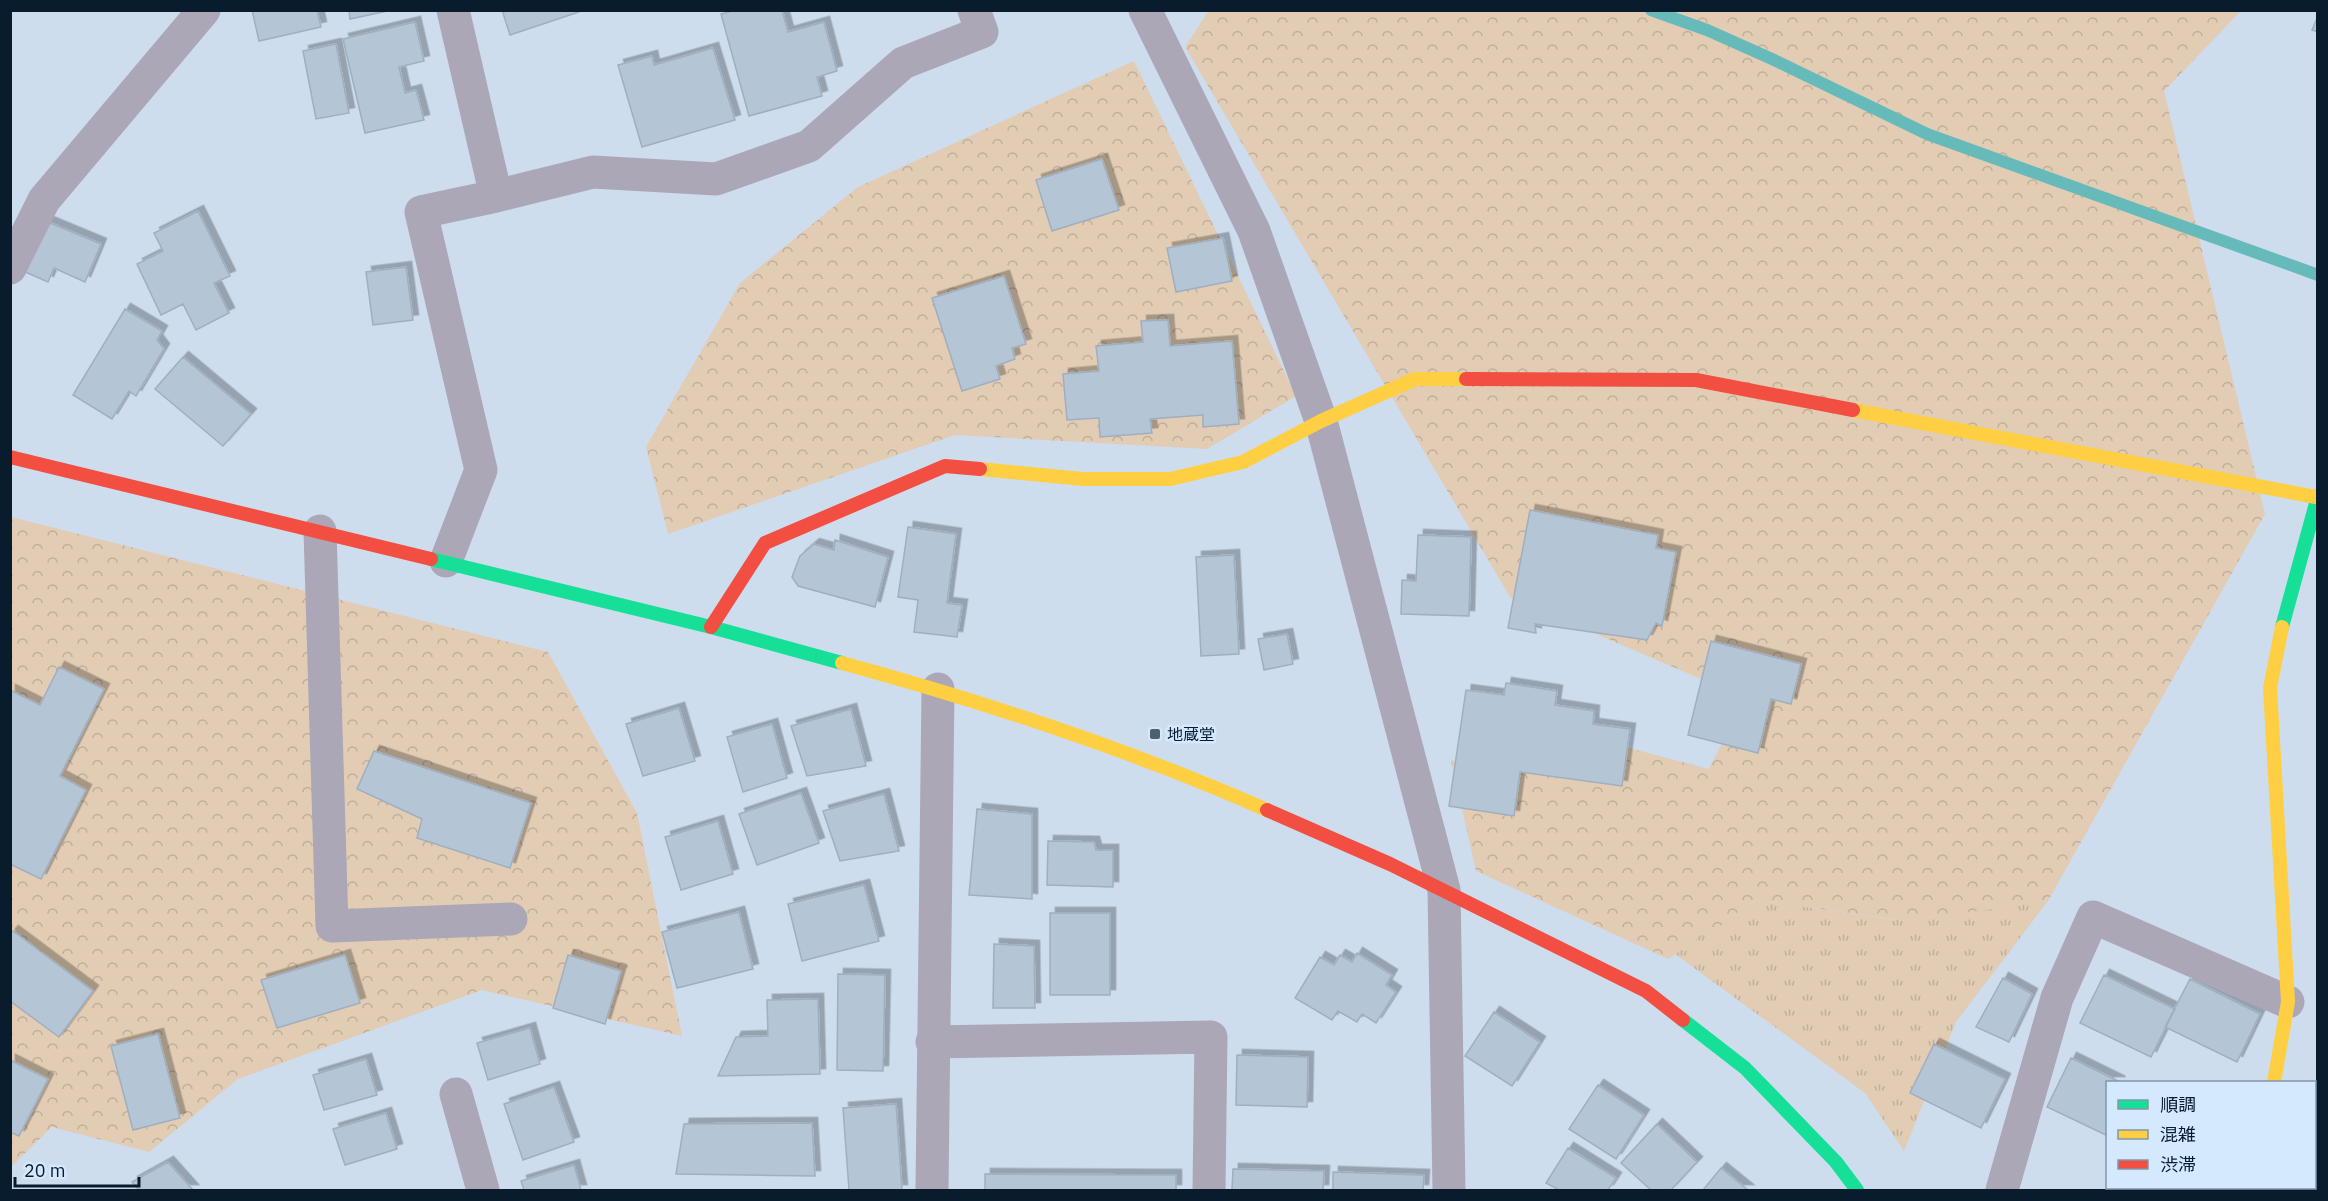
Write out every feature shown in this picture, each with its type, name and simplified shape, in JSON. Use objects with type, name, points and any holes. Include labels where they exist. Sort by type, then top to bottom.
[{"type":"street","points":[[10,268],[44,200],[204,10]]},
{"type":"street","points":[[453,10],[496,196]]},
{"type":"street","points":[[446,561],[481,470],[421,212],[593,172],[716,179],[809,146],[903,63],[981,32],[974,10]]},
{"type":"street","points":[[1145,10],[1254,231],[1321,421],[1444,890],[1449,1191]]},
{"type":"street","points":[[711,627],[765,543],[945,466],[1083,478],[1170,479],[1243,462],[1321,421],[1415,379],[1695,380],[2317,497],[2303,557],[2284,616],[2270,688],[2276,825],[2288,1002],[2274,1081]]},
{"type":"street","points":[[10,457],[711,627],[938,689],[1203,782],[1444,890],[1646,991],[1745,1068],[1836,1162],[1857,1191]]},
{"type":"street","points":[[320,531],[332,926],[511,919]]},
{"type":"street","points":[[932,1191],[938,689]]},
{"type":"street","points":[[2002,1191],[2057,998],[2093,916],[2288,1002]]},
{"type":"street","points":[[932,1042],[1211,1037],[1209,1191]]},
{"type":"street","points":[[456,1094],[483,1191]]},
{"type":"green space","points":[[1209,10],[2241,11],[2164,91],[2265,514],[2048,901],[1907,921],[1756,900],[1668,959],[1476,871],[1451,760],[1576,774],[1591,738],[1709,769],[1745,698],[1510,597],[1185,47]]},
{"type":"green space","points":[[1134,61],[1296,396],[1207,449],[955,435],[668,534],[646,447],[740,283],[858,187]]},
{"type":"green space","points":[[11,517],[548,652],[637,813],[682,1036],[482,990],[238,1079],[149,1152],[52,1127],[11,1167]]},
{"type":"green space","points":[[1756,900],[1897,920],[2048,901],[1956,1022],[1904,1151],[1865,1093],[1675,954]]},
{"type":"building","points":[[252,10],[317,10],[321,27],[259,41]]},
{"type":"building","points":[[349,10],[392,10],[350,19]]},
{"type":"building","points":[[502,10],[579,10],[579,12],[510,35]]},
{"type":"building","points":[[736,10],[782,10],[788,32],[824,22],[837,71],[817,77],[822,96],[749,116],[721,14]]},
{"type":"building","points":[[2318,16],[2318,32],[2312,30]]},
{"type":"building","points":[[415,22],[424,61],[399,67],[405,93],[416,90],[424,120],[365,133],[343,39]]},
{"type":"building","points":[[336,44],[349,113],[316,119],[303,51]]},
{"type":"building","points":[[713,48],[735,120],[642,147],[618,65],[652,56],[654,65]]},
{"type":"building","points":[[1102,159],[1119,210],[1052,231],[1036,180]]},
{"type":"building","points":[[198,211],[230,276],[214,283],[229,313],[196,330],[183,304],[161,315],[137,264],[163,251],[154,233]]},
{"type":"building","points":[[43,220],[101,244],[85,282],[54,268],[48,282],[21,270]]},
{"type":"building","points":[[1223,238],[1232,281],[1176,292],[1167,248]]},
{"type":"building","points":[[406,267],[413,320],[373,325],[366,272]]},
{"type":"building","points":[[1004,276],[1026,344],[1012,348],[1015,359],[996,366],[1000,379],[962,391],[932,298]]},
{"type":"building","points":[[125,309],[162,331],[157,340],[164,349],[136,396],[129,391],[112,419],[73,395]]},
{"type":"building","points":[[1168,320],[1170,346],[1232,341],[1239,424],[1203,427],[1203,415],[1150,419],[1152,433],[1100,437],[1099,418],[1067,420],[1063,374],[1099,371],[1096,346],[1143,342],[1141,321]]},
{"type":"building","points":[[183,357],[251,414],[223,446],[155,389]]},
{"type":"building","points":[[1530,510],[1658,535],[1656,548],[1676,552],[1662,626],[1656,623],[1647,640],[1535,624],[1536,633],[1508,628]]},
{"type":"building","points":[[908,527],[956,534],[947,603],[962,605],[957,637],[914,632],[918,600],[898,597]]},
{"type":"building","points":[[1418,535],[1471,537],[1469,616],[1401,614],[1402,580],[1416,581]]},
{"type":"building","points":[[835,540],[888,557],[875,607],[798,586],[792,577],[800,556],[814,544],[834,550]]},
{"type":"building","points":[[1234,555],[1239,654],[1201,656],[1196,557]]},
{"type":"building","points":[[1287,634],[1293,664],[1264,670],[1258,639]]},
{"type":"building","points":[[1711,641],[1801,664],[1791,704],[1771,699],[1758,753],[1688,735]]},
{"type":"building","points":[[59,667],[104,689],[60,776],[86,790],[41,879],[10,864],[10,690],[40,705]]},
{"type":"building","points":[[1506,683],[1557,691],[1555,705],[1594,711],[1593,724],[1630,729],[1622,786],[1520,772],[1514,816],[1449,806],[1466,690],[1504,695]]},
{"type":"building","points":[[679,708],[695,761],[643,776],[626,724]]},
{"type":"building","points":[[851,709],[866,766],[807,776],[791,726]]},
{"type":"building","points":[[772,724],[787,778],[743,792],[727,737]]},
{"type":"building","points":[[374,751],[531,803],[510,868],[417,838],[422,819],[357,789]]},
{"type":"building","points":[[801,793],[819,843],[757,865],[739,814]]},
{"type":"building","points":[[884,794],[899,851],[840,861],[823,811]]},
{"type":"building","points":[[977,809],[1032,814],[1032,899],[969,895]]},
{"type":"building","points":[[718,821],[733,874],[681,890],[665,837]]},
{"type":"building","points":[[1048,841],[1094,842],[1096,850],[1113,850],[1113,887],[1047,885]]},
{"type":"building","points":[[864,885],[879,941],[802,961],[788,904]]},
{"type":"building","points":[[739,912],[753,969],[677,988],[662,932]]},
{"type":"building","points":[[1050,913],[1110,913],[1110,995],[1050,995]]},
{"type":"building","points":[[13,931],[93,991],[59,1037],[10,1001],[10,934]]},
{"type":"building","points":[[994,944],[1034,946],[1035,1008],[993,1008]]},
{"type":"building","points":[[1357,953],[1392,975],[1386,985],[1396,992],[1376,1023],[1362,1014],[1357,1022],[1338,1011],[1332,1020],[1295,998],[1320,957],[1334,965],[1340,955],[1352,962]]},
{"type":"building","points":[[345,955],[360,1003],[277,1028],[261,980]]},
{"type":"building","points":[[568,955],[621,971],[605,1024],[553,1008]]},
{"type":"building","points":[[838,974],[885,975],[883,1071],[837,1070]]},
{"type":"building","points":[[2104,975],[2175,1009],[2151,1057],[2080,1023]]},
{"type":"building","points":[[2003,978],[2032,994],[2009,1042],[1976,1027]]},
{"type":"building","points":[[2190,979],[2260,1014],[2237,1062],[2165,1027]]},
{"type":"building","points":[[818,999],[820,1074],[718,1076],[736,1037],[768,1036],[767,1000]]},
{"type":"building","points":[[1494,1012],[1540,1042],[1512,1086],[1465,1056]]},
{"type":"building","points":[[530,1028],[540,1064],[488,1080],[477,1043]]},
{"type":"building","points":[[158,1034],[180,1118],[133,1130],[111,1046]]},
{"type":"building","points":[[1934,1044],[2005,1079],[1981,1128],[1910,1093]]},
{"type":"building","points":[[1237,1055],[1308,1057],[1307,1107],[1236,1105]]},
{"type":"building","points":[[2071,1058],[2118,1081],[2106,1081],[2106,1135],[2047,1107]]},
{"type":"building","points":[[366,1059],[377,1095],[324,1110],[313,1075]]},
{"type":"building","points":[[10,1060],[48,1079],[19,1136],[10,1132]]},
{"type":"building","points":[[1598,1085],[1644,1115],[1616,1159],[1569,1129]]},
{"type":"building","points":[[554,1087],[574,1142],[523,1160],[504,1104]]},
{"type":"building","points":[[896,1104],[902,1190],[849,1190],[843,1108]]},
{"type":"building","points":[[386,1113],[397,1149],[345,1165],[333,1129]]},
{"type":"building","points":[[812,1123],[815,1176],[676,1174],[684,1124]]},
{"type":"building","points":[[1657,1124],[1697,1162],[1671,1190],[1651,1190],[1621,1163]]},
{"type":"building","points":[[1568,1148],[1616,1178],[1608,1190],[1559,1190],[1546,1183]]},
{"type":"building","points":[[168,1162],[193,1190],[139,1190],[132,1182]]},
{"type":"building","points":[[574,1165],[581,1190],[524,1190],[521,1181]]},
{"type":"building","points":[[1721,1168],[1748,1190],[1703,1190]]},
{"type":"building","points":[[1233,1169],[1324,1171],[1323,1190],[1232,1190]]},
{"type":"building","points":[[1333,1172],[1424,1175],[1423,1190],[1333,1190]]},
{"type":"building","points":[[985,1174],[1176,1175],[1176,1190],[985,1190]]},
{"type":"building","points":[[2170,1189],[2173,1190],[2106,1190]]},
{"type":"waterway","points":[[1651,10],[1707,30],[1772,59],[1927,134],[2318,275]]},
{"type":"traffic: fast","points":[[2282,627],[2318,496]]},
{"type":"traffic: fast","points":[[431,559],[711,627],[842,663]]},
{"type":"traffic: fast","points":[[1683,1020],[1745,1068],[1836,1162],[1857,1190]]},
{"type":"traffic: slow","points":[[980,469],[1083,479],[1170,479],[1243,462],[1321,421],[1415,379],[1466,379]]},
{"type":"traffic: slow","points":[[1853,410],[2316,497]]},
{"type":"traffic: slow","points":[[2274,1081],[2288,1002],[2270,688],[2282,627]]},
{"type":"traffic: slow","points":[[842,663],[950,694],[1110,747],[1267,810]]},
{"type":"traffic: jam","points":[[1466,379],[1696,380],[1853,410]]},
{"type":"traffic: jam","points":[[10,457],[431,559]]},
{"type":"traffic: jam","points":[[711,627],[765,543],[945,466],[980,469]]},
{"type":"traffic: jam","points":[[1267,810],[1390,864],[1646,991],[1683,1020]]},
{"type":"place","name":"地蔵堂","points":[[1155,734]]}]
